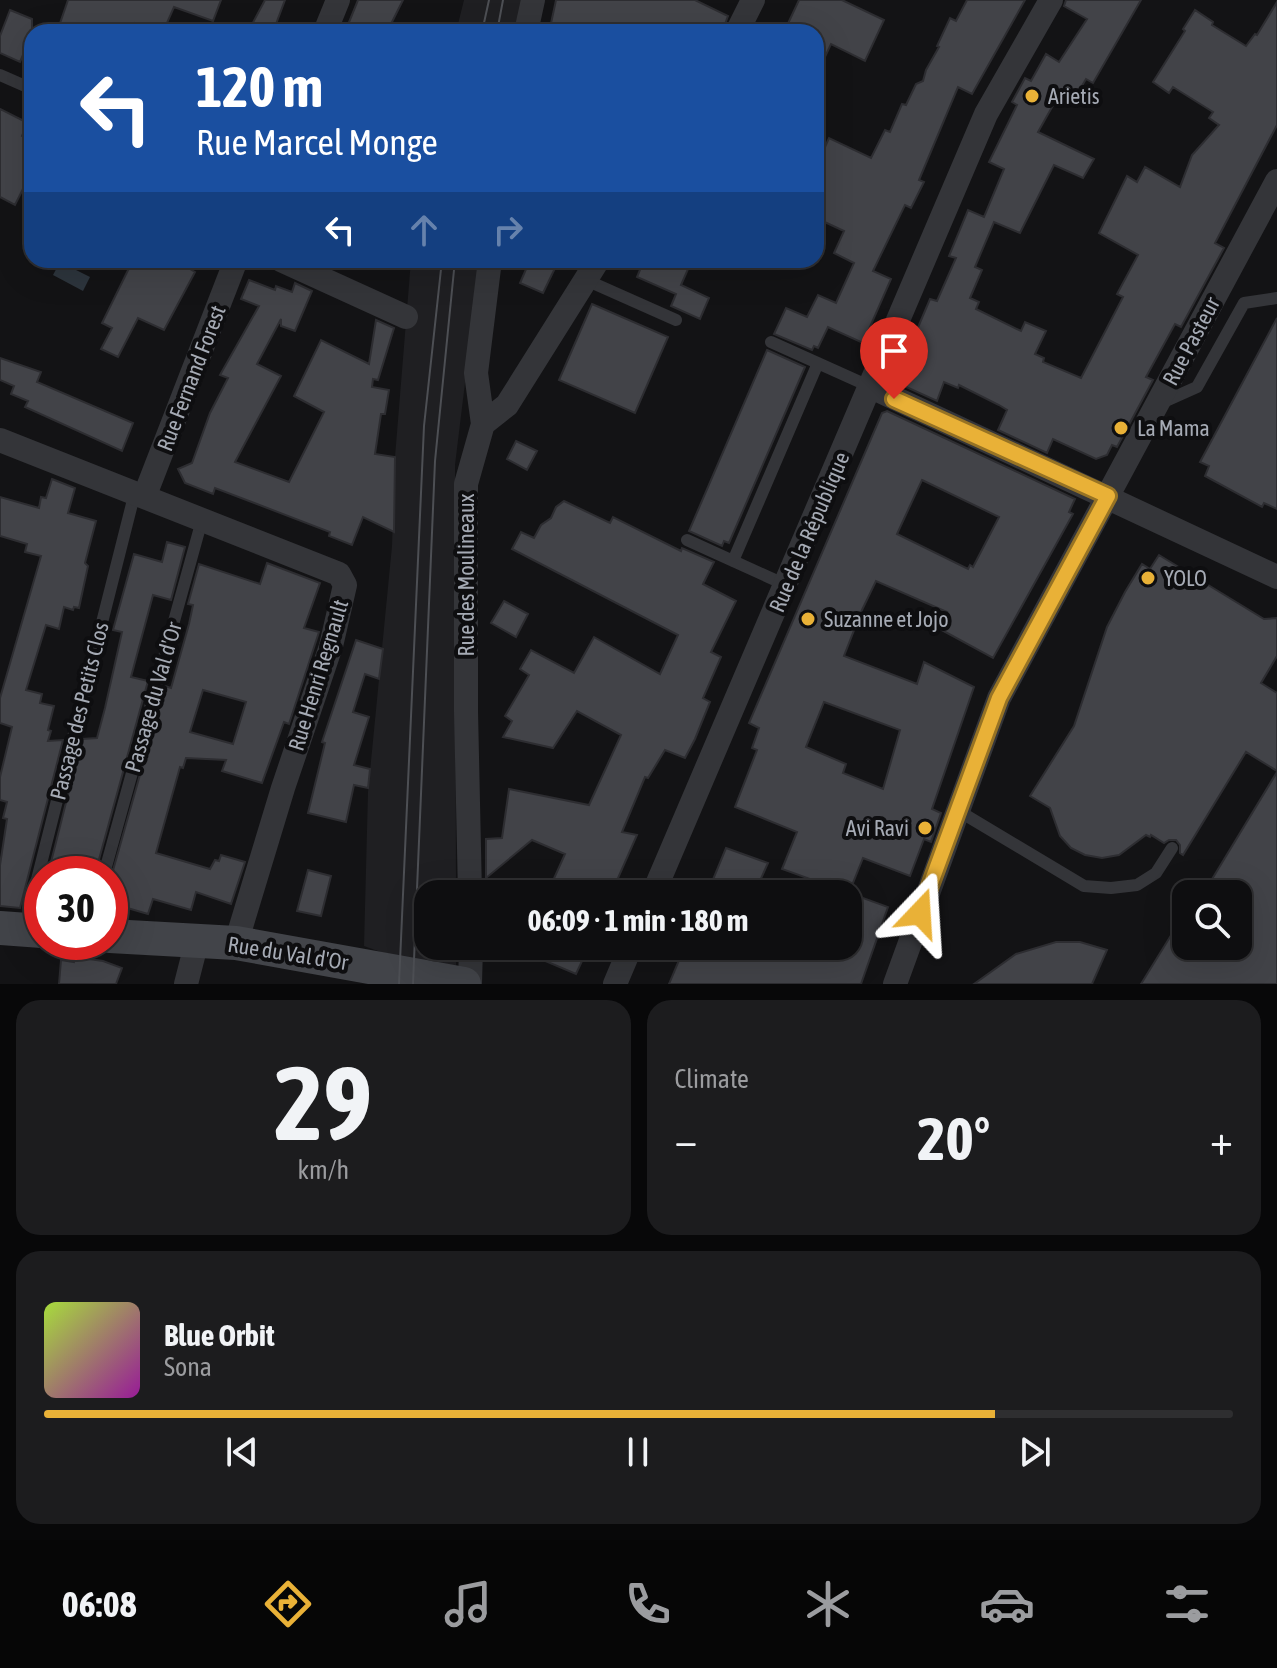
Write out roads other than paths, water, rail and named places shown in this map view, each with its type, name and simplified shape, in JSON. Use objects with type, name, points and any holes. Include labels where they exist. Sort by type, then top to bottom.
[{"type":"main road","name":"Rue du Val d'Or","points":[[128,937],[236,943],[345,973],[467,984]]},
{"type":"street","points":[[328,24],[338,0]]},
{"type":"street","points":[[528,24],[533,0]]},
{"type":"street","points":[[741,24],[753,0]]},
{"type":"street","name":"Rue de la République","points":[[659,880],[986,114],[1051,0]]},
{"type":"street","name":"Rue Pasteur","points":[[895,984],[999,698],[1277,181]]},
{"type":"street","name":"Rue Fernand Forest","points":[[140,494],[233,268]]},
{"type":"street","points":[[299,268],[406,317]]},
{"type":"street","name":"Rue des Moulineaux","points":[[470,880],[466,484],[483,424],[476,373],[489,268]]},
{"type":"street","points":[[483,424],[507,405],[592,270]]},
{"type":"street","points":[[871,387],[1277,577]]},
{"type":"street","name":"Rue Henri Regnault","points":[[0,440],[339,574],[345,585],[331,646],[283,788],[236,943]]},
{"type":"street","points":[[186,984],[197,941]]},
{"type":"street","points":[[467,984],[470,960]]},
{"type":"street","points":[[615,984],[625,960]]},
{"type":"lane","points":[[0,75],[24,86]]},
{"type":"lane","points":[[592,270],[676,320]]},
{"type":"lane","points":[[1156,406],[1197,387],[1244,303],[1277,298]]},
{"type":"lane","points":[[771,342],[871,387]]},
{"type":"lane","points":[[733,561],[818,363]]},
{"type":"lane","name":"Passage des Petits Clos","points":[[22,930],[140,494]]},
{"type":"lane","name":"Passage du Val d'Or","points":[[109,856],[202,520]]},
{"type":"lane","points":[[687,540],[786,585]]},
{"type":"lane","points":[[957,810],[1084,886],[1111,888],[1137,885],[1156,873],[1172,848]]},
{"type":"tram line","points":[[484,24],[489,0]]},
{"type":"tram line","points":[[498,24],[503,0]]},
{"type":"tram line","points":[[399,984],[424,426],[441,268]]},
{"type":"tram line","points":[[413,984],[435,461],[454,268]]},
{"type":"place","name":"Arietis","points":[[1032,96]]},
{"type":"place","name":"La Mama","points":[[1121,428]]},
{"type":"place","name":"YOLO","points":[[1148,578]]},
{"type":"place","name":"Suzanne et Jojo","points":[[808,619]]},
{"type":"place","name":"Avi Ravi","points":[[925,828]]}]
